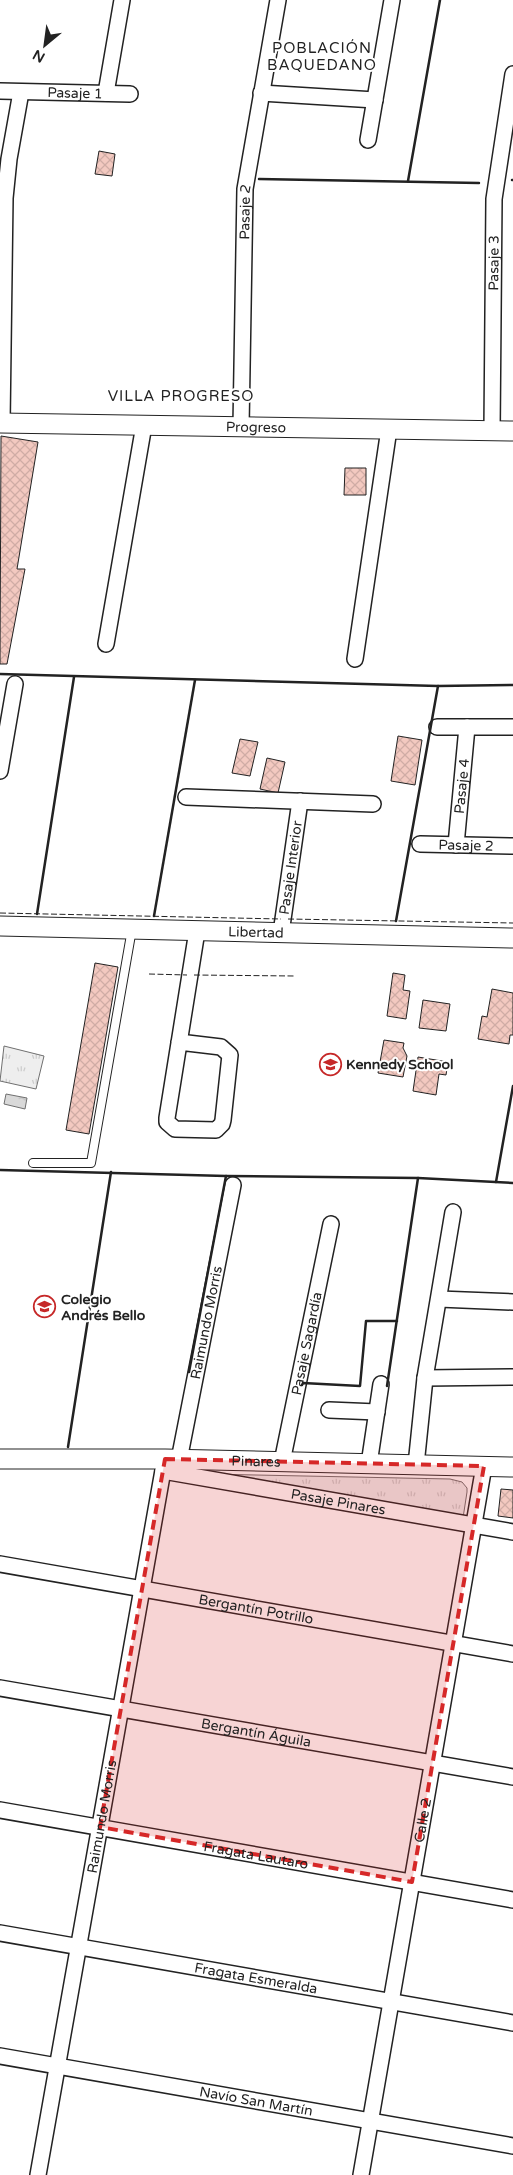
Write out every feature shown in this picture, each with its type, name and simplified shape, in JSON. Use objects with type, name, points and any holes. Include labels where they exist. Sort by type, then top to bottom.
[{"type":"street","points":[[106,93],[122,0]]},
{"type":"street","name":"Pasaje 2","points":[[241,427],[244,206],[248,163],[278,0]]},
{"type":"street","points":[[368,140],[392,0]]},
{"type":"street","name":"Pasaje 3","points":[[492,431],[494,199],[513,74]]},
{"type":"street","name":"Pasaje 1","points":[[0,92],[130,94]]},
{"type":"street","points":[[1,423],[6,191],[9,159],[21,92]]},
{"type":"street","points":[[261,93],[375,100]]},
{"type":"street","name":"Progreso","points":[[1,423],[513,432]]},
{"type":"street","points":[[106,644],[144,425]]},
{"type":"street","points":[[355,659],[389,430]]},
{"type":"street","points":[[0,771],[15,684]]},
{"type":"street","points":[[437,727],[513,727]]},
{"type":"street","name":"Pasaje 4","points":[[456,845],[467,727]]},
{"type":"street","points":[[186,797],[373,804]]},
{"type":"street","name":"Pasaje Interior","points":[[281,933],[300,801]]},
{"type":"street","name":"Pasaje 2","points":[[420,844],[513,846]]},
{"type":"street","name":"Libertad","points":[[0,926],[513,938]]},
{"type":"street","points":[[179,1042],[221,1047],[230,1056],[223,1120],[216,1130],[175,1129],[167,1122],[179,1042],[197,931]]},
{"type":"street","name":"Raimundo Morris","points":[[38,2175],[142,1589],[233,1185]]},
{"type":"street","points":[[416,1465],[425,1378],[453,1212]]},
{"type":"street","name":"Pasaje Sagardía","points":[[282,1462],[331,1224]]},
{"type":"street","points":[[439,1299],[513,1302]]},
{"type":"street","points":[[425,1378],[513,1377]]},
{"type":"street","points":[[369,1464],[381,1384]]},
{"type":"street","points":[[329,1410],[378,1412]]},
{"type":"street","name":"Pinares","points":[[0,1459],[513,1467]]},
{"type":"street","name":"Pasaje Pinares","points":[[169,1463],[513,1532]]},
{"type":"street","name":"Calle 2","points":[[361,2175],[484,1466]]},
{"type":"street","name":"Bergantín Potrillo","points":[[0,1564],[513,1654]]},
{"type":"street","name":"Bergantín Águila","points":[[0,1688],[513,1777]]},
{"type":"street","name":"Fragata Lautaro","points":[[0,1810],[513,1900]]},
{"type":"street","name":"Fragata Esmeralda","points":[[0,1933],[513,2023]]},
{"type":"street","name":"Navío San Martín","points":[[0,2056],[513,2146]]},
{"type":"lane","points":[[33,1163],[91,1163],[132,929]]},
{"type":"highlighted area","points":[[165,1459],[484,1466],[412,1882],[100,1827]]},
{"type":"green space","points":[[4,1046],[44,1056],[36,1089],[0,1081]]},
{"type":"green space","points":[[207,1474],[450,1479],[462,1482],[467,1488],[467,1492],[463,1518]]},
{"type":"water","points":[[6,1094],[27,1098],[25,1109],[4,1104]]},
{"type":"building","points":[[99,151],[115,154],[112,176],[95,174]]},
{"type":"building","points":[[1,436],[38,442],[17,569],[25,569],[7,664],[0,664]]},
{"type":"building","points":[[345,468],[366,468],[366,495],[344,495]]},
{"type":"building","points":[[398,736],[422,740],[415,785],[391,781]]},
{"type":"building","points":[[240,739],[258,742],[250,776],[232,773]]},
{"type":"building","points":[[267,758],[285,762],[278,793],[260,789]]},
{"type":"building","points":[[95,963],[118,967],[89,1134],[66,1130]]},
{"type":"building","points":[[393,973],[405,975],[403,990],[410,991],[406,1019],[387,1016]]},
{"type":"building","points":[[492,989],[513,993],[513,1035],[510,1035],[509,1044],[478,1039],[482,1016],[487,1017]]},
{"type":"building","points":[[423,1000],[450,1004],[446,1031],[419,1028]]},
{"type":"building","points":[[384,1040],[404,1043],[403,1048],[407,1056],[403,1077],[378,1073]]},
{"type":"building","points":[[418,1057],[448,1062],[446,1075],[439,1074],[436,1095],[413,1091]]},
{"type":"building","points":[[501,1489],[513,1490],[513,1518],[498,1516]]},
{"type":"fence","points":[[0,913],[281,919]]},
{"type":"fence","points":[[288,919],[513,923]]},
{"type":"fence","points":[[149,974],[187,975]]},
{"type":"fence","points":[[194,975],[294,976]]},
{"type":"wall","points":[[408,181],[440,0]]},
{"type":"wall","points":[[259,179],[479,183]]},
{"type":"wall","points":[[0,674],[438,686],[513,685]]},
{"type":"wall","points":[[37,914],[74,677]]},
{"type":"wall","points":[[154,916],[195,680]]},
{"type":"wall","points":[[396,921],[438,686]]},
{"type":"wall","points":[[496,1182],[513,1086]]},
{"type":"wall","points":[[0,1170],[226,1176],[418,1178],[513,1183]]},
{"type":"wall","points":[[68,1447],[111,1172]]},
{"type":"wall","points":[[189,1372],[226,1176]]},
{"type":"wall","points":[[387,1386],[418,1178]]},
{"type":"wall","points":[[302,1385],[303,1383],[360,1386],[366,1321],[397,1321]]},
{"type":"place","name":"Kennedy School","points":[[330,1064]]},
{"type":"place","name":"Colegio Andrés Bello","points":[[45,1307]]},
{"type":"district","name":"POBLACIÓN BAQUEDANO","points":[[322,56]]},
{"type":"district","name":"VILLA PROGRESO","points":[[181,396]]}]
